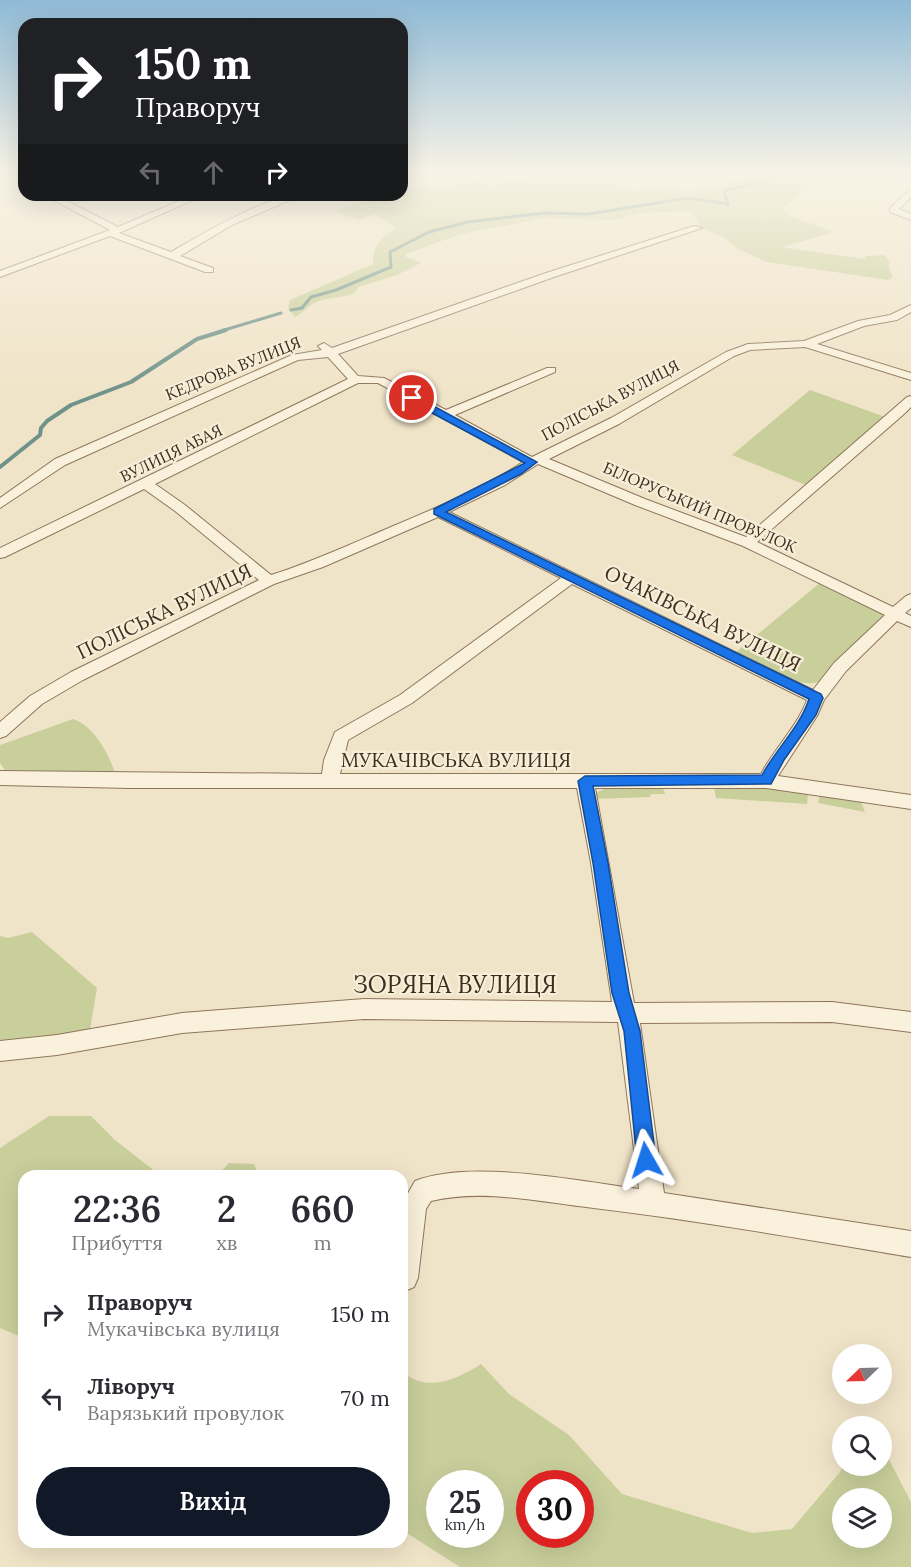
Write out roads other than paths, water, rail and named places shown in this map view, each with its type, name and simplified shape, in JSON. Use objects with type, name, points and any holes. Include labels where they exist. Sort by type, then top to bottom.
[{"type":"street","points":[[0,274],[73,247]]},
{"type":"street","points":[[151,247],[210,270]]},
{"type":"street","points":[[172,256],[188,247]]},
{"type":"street","name":"КЕДРОВА ВУЛИЦЯ","points":[[0,504],[60,462],[296,357],[637,247]]},
{"type":"street","points":[[806,344],[829,338],[862,323],[893,318],[911,308]]},
{"type":"street","name":"ПОЛІСЬКА ВУЛИЦЯ","points":[[0,732],[36,700],[77,676],[269,581],[296,573],[438,512],[615,421],[730,354],[748,347],[806,344],[911,377]]},
{"type":"street","points":[[326,349],[350,371],[355,379]]},
{"type":"street","points":[[443,416],[551,370]]},
{"type":"street","name":"БІЛОРУСЬКИЙ ПРОВУЛОК","points":[[355,379],[380,380],[443,416],[535,461],[748,543],[903,618]]},
{"type":"street","name":"ВУЛИЦЯ АБАЯ","points":[[0,554],[280,419],[350,384],[355,379]]},
{"type":"street","points":[[748,543],[812,486],[862,447],[911,400]]},
{"type":"street","name":"ПОЛІСЬКА ВУЛИЦЯ","points":[[146,484],[180,508],[269,581]]},
{"type":"street","name":"ОЧАКІВСЬКА ВУЛИЦЯ","points":[[438,512],[816,698]]},
{"type":"street","points":[[330,781],[333,760],[341,736],[406,699],[572,578]]},
{"type":"street","points":[[766,781],[778,758],[811,712],[816,698],[840,667],[884,622],[903,618],[911,598]]},
{"type":"street","name":"МУКАЧІВСЬКА ВУЛИЦЯ","points":[[0,778],[766,781],[911,802]]},
{"type":"street","points":[[585,781],[601,863],[621,993],[632,1031],[652,1203]]},
{"type":"street","name":"ЗОРЯНА ВУЛИЦЯ","points":[[0,1051],[57,1045],[182,1023],[364,1009],[627,1013],[832,1012],[911,1022]]},
{"type":"street","points":[[408,1254],[414,1205],[423,1190],[440,1185],[482,1183],[652,1203],[911,1244]]},
{"type":"waterway","points":[[291,310],[302,308],[311,297],[336,290],[391,267],[390,252],[400,247]]},
{"type":"waterway","points":[[221,331],[281,313]]},
{"type":"waterway","points":[[0,467],[40,435],[41,428],[47,421],[71,405],[131,382],[197,339],[226,330]]}]
